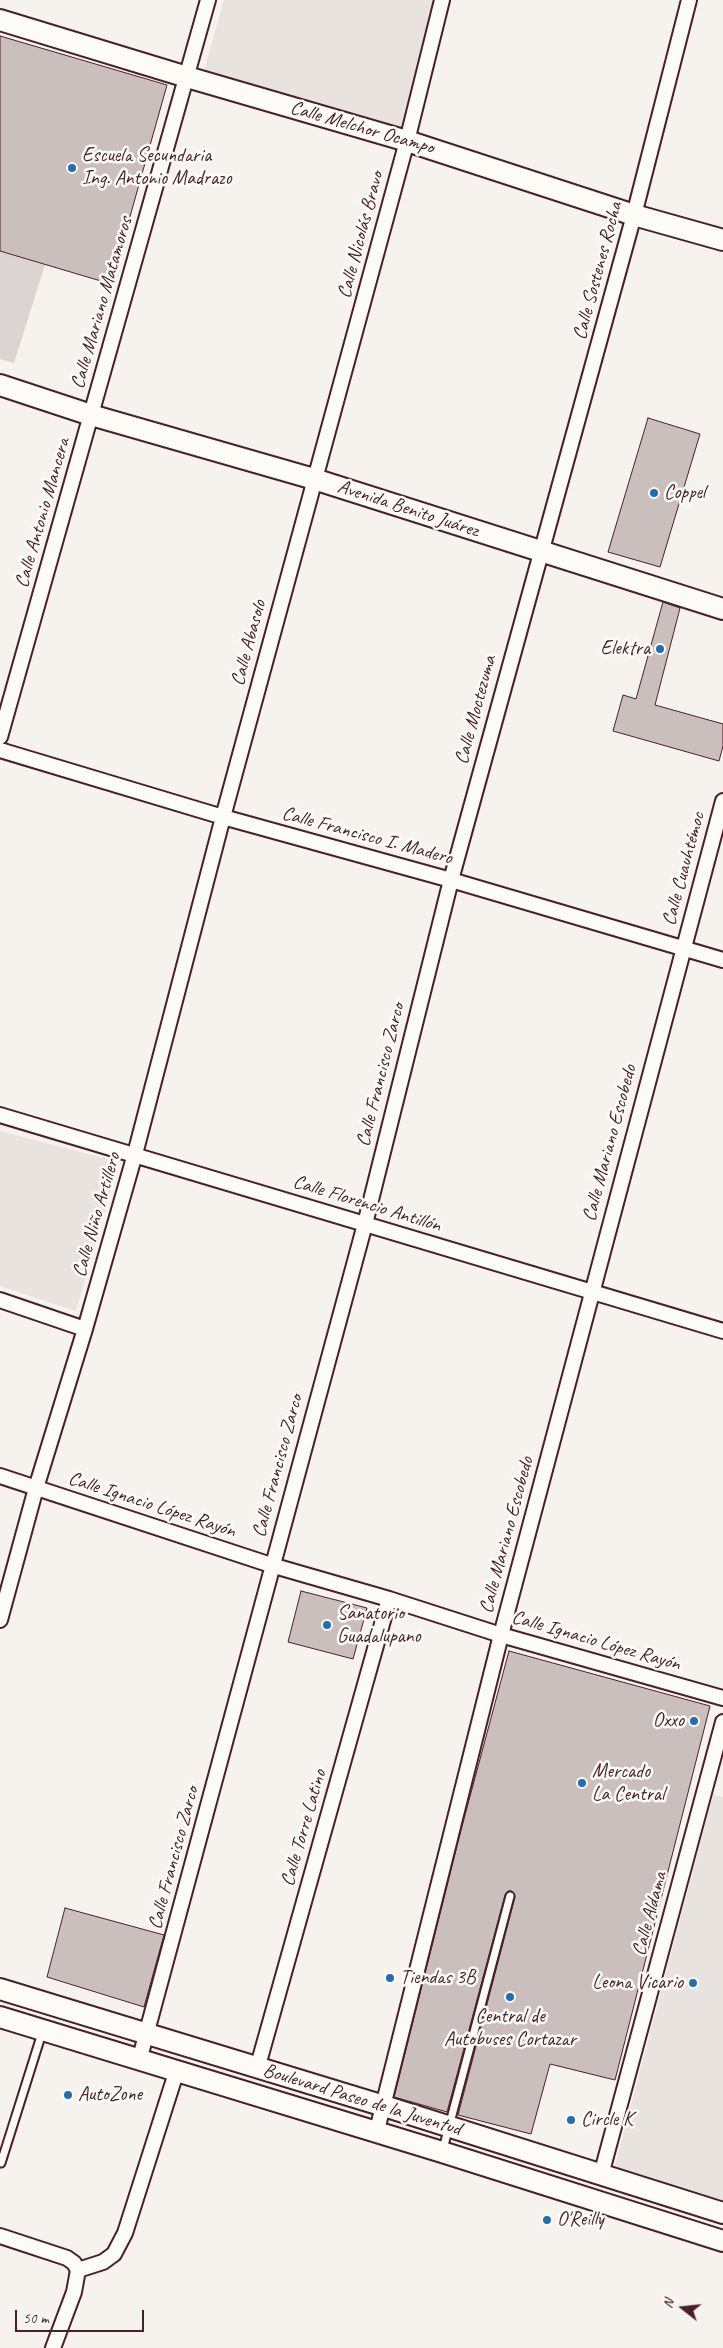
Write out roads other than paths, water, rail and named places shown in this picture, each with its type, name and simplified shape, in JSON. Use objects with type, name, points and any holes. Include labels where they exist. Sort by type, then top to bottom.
[{"type":"main road","name":"Calle Melchor Ocampo","points":[[0,20],[407,141],[634,215],[723,240]]},
{"type":"main road","name":"Avenida Benito Juárez","points":[[0,385],[91,415],[314,480],[723,609]]},
{"type":"main road","name":"Boulevard Paseo de la Juventud","points":[[0,1989],[257,2069],[449,2126],[723,2213]]},
{"type":"main road","name":"Boulevard Paseo de la Juventud","points":[[0,2017],[376,2134],[442,2152],[723,2241]]},
{"type":"street","name":"Calle Mariano Matamoros","points":[[91,415],[208,0]]},
{"type":"street","name":"Calle Nicolás Bravo","points":[[314,480],[407,141],[442,0]]},
{"type":"street","name":"Calle Sostenes Rocha","points":[[540,551],[634,215],[689,0]]},
{"type":"street","name":"Calle Antonio Mancera","points":[[0,737],[91,415]]},
{"type":"street","name":"Calle Abasolo","points":[[223,817],[314,480]]},
{"type":"street","name":"Calle Moctezuma","points":[[451,880],[540,551]]},
{"type":"street","name":"Calle Francisco I. Madero","points":[[0,750],[223,817],[451,880],[723,960]]},
{"type":"street","name":"Calle Cuauhtémoc","points":[[683,948],[723,801]]},
{"type":"street","name":"Calle Niño Artillero","points":[[0,1620],[36,1488],[85,1329],[135,1154],[223,817]]},
{"type":"street","name":"Calle Francisco Zarco","points":[[139,2061],[271,1565],[365,1224],[451,880]]},
{"type":"street","name":"Calle Mariano Escobedo","points":[[376,2134],[501,1635],[683,948]]},
{"type":"street","name":"Calle Florencio Antillón","points":[[0,1115],[723,1331]]},
{"type":"street","points":[[0,1300],[85,1329]]},
{"type":"street","name":"Calle Ignacio López Rayón","points":[[0,1476],[271,1565],[389,1599],[501,1635],[723,1698]]},
{"type":"street","name":"Calle Torre Latino","points":[[257,2069],[389,1599]]},
{"type":"street","name":"Calle Aldama","points":[[601,2175],[723,1722]]},
{"type":"street","points":[[78,2270],[103,2262],[114,2254],[125,2232],[176,2072]]},
{"type":"street","points":[[0,2236],[67,2258],[74,2263],[78,2270],[74,2292],[53,2348]]},
{"type":"lane","points":[[442,2152],[510,1896]]},
{"type":"lane","points":[[1,2163],[43,2030]]},
{"type":"place","name":"Escuela Secundaria Ing. Antonio Madrazo","points":[[72,168]]},
{"type":"place","name":"Coppel","points":[[654,493]]},
{"type":"place","name":"Elektra","points":[[660,649]]},
{"type":"place","name":"Sanatorio Guadalupano","points":[[327,1625]]},
{"type":"place","name":"Oxxo","points":[[694,1721]]},
{"type":"place","name":"Mercado La Central","points":[[582,1783]]},
{"type":"place","name":"Tiendas 3B","points":[[390,1978]]},
{"type":"place","name":"Leona Vicario","points":[[693,1983]]},
{"type":"place","name":"Central de Autobuses Cortazar","points":[[510,1997]]},
{"type":"place","name":"AutoZone","points":[[68,2095]]},
{"type":"place","name":"Circle K","points":[[571,2120]]},
{"type":"place","name":"O'Reilly","points":[[547,2220]]}]
